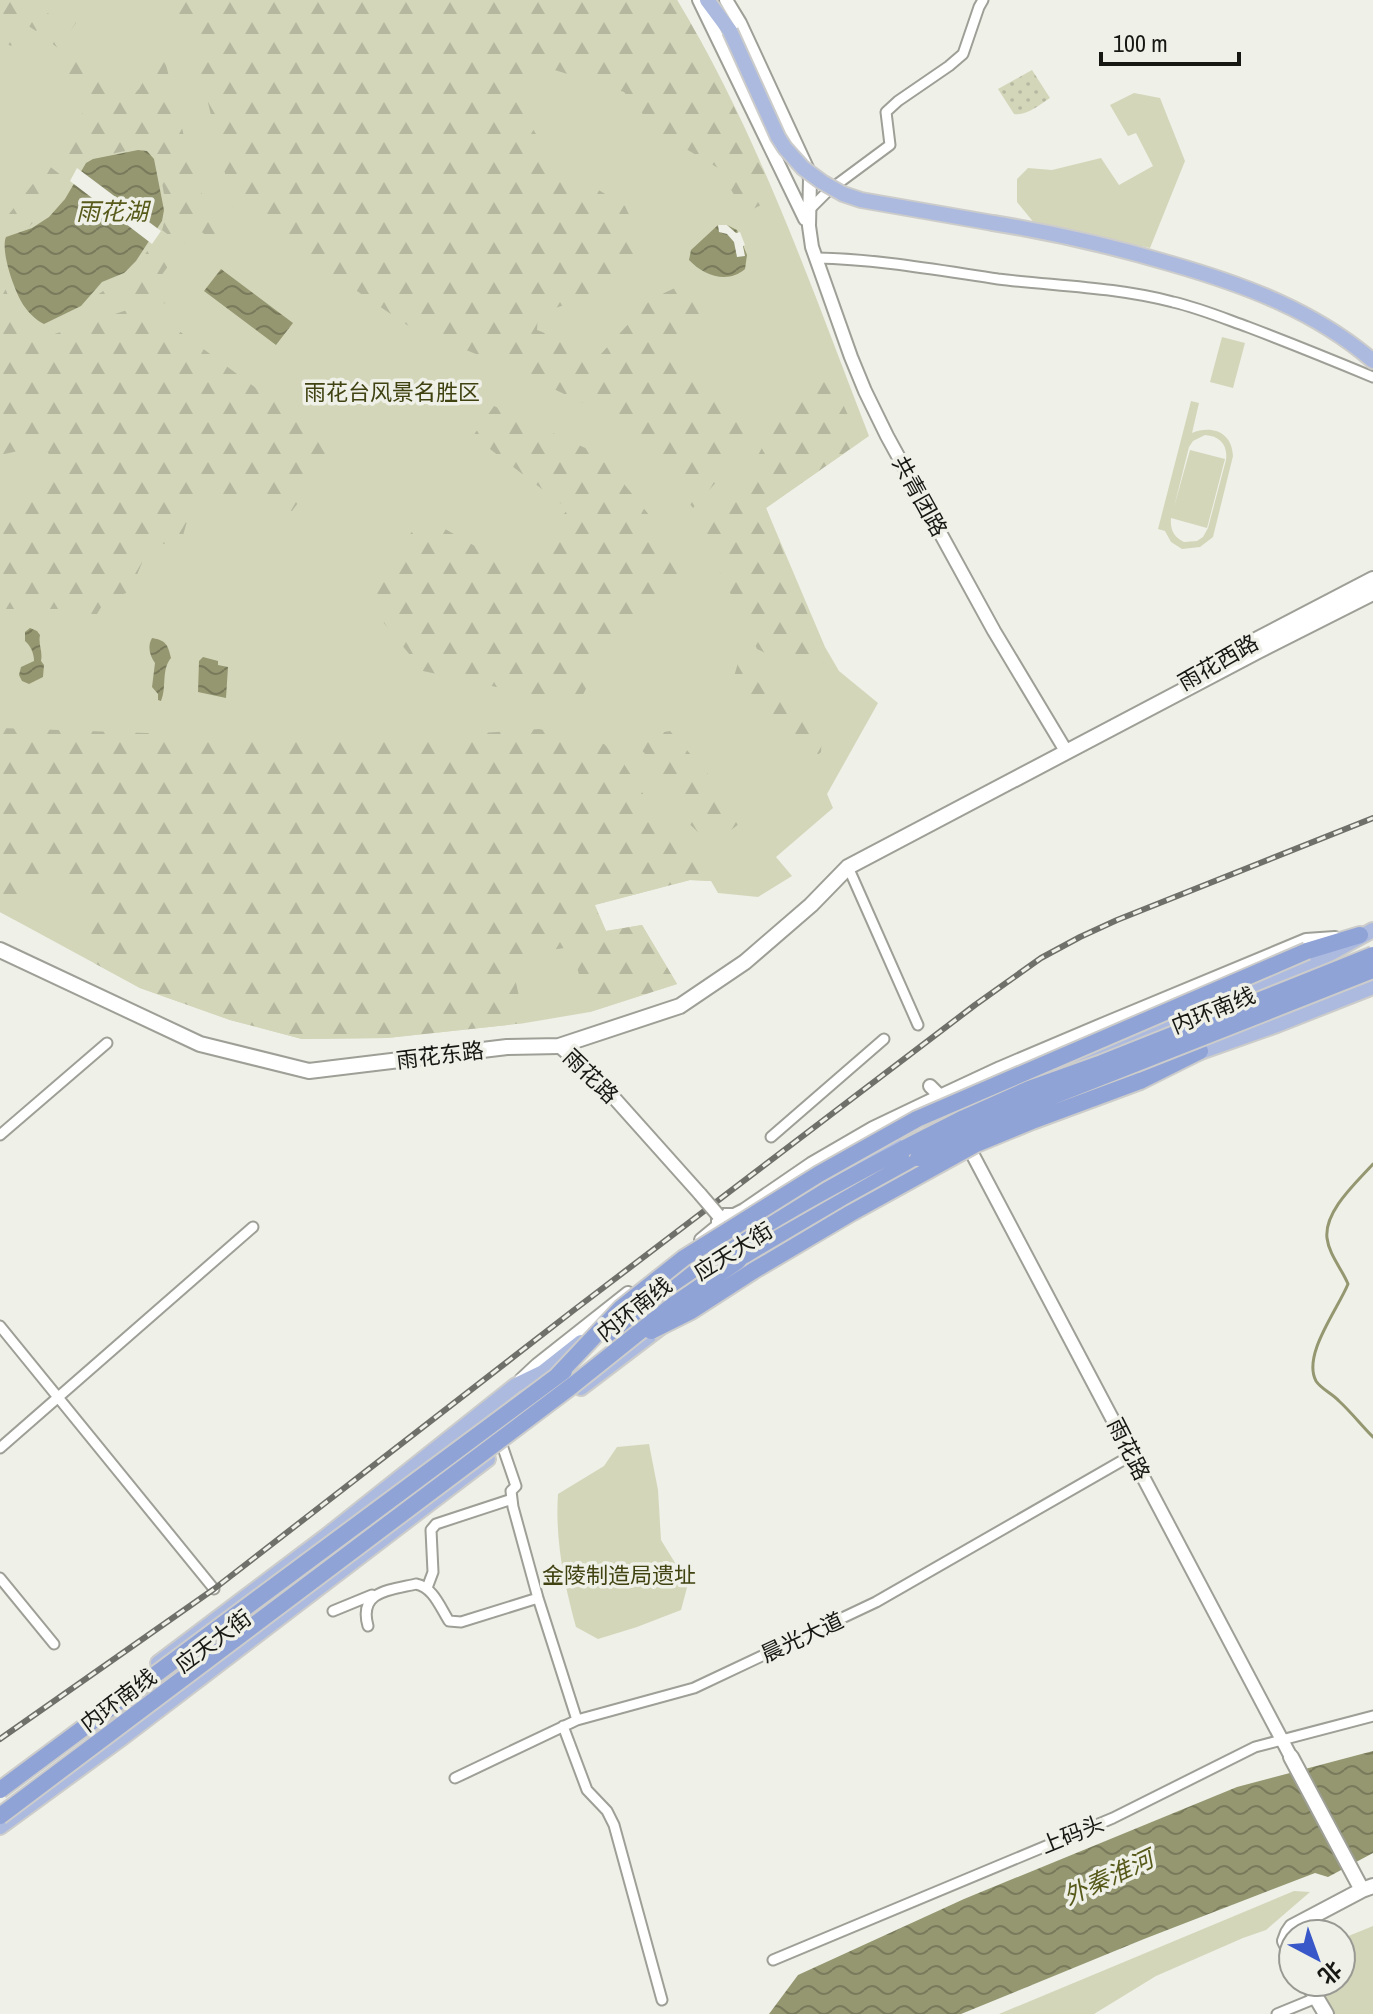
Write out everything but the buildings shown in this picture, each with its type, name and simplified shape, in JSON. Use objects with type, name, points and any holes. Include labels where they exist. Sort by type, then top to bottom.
[{"type":"highway","points":[[556,1377],[621,1308],[684,1258],[819,1174],[917,1119],[1307,951],[1366,932]]},
{"type":"highway","name":"内环南线","points":[[0,1790],[700,1267],[768,1224],[953,1124],[1029,1089],[1373,955]]},
{"type":"highway","name":"内环南线","points":[[0,1816],[573,1385],[673,1305],[738,1261],[918,1158],[1005,1115],[1373,970]]},
{"type":"highway","points":[[628,1341],[691,1311],[851,1213],[976,1144],[1140,1081],[1200,1051]]},
{"type":"main road","points":[[707,0],[730,31],[778,137],[793,158],[822,182],[843,194],[861,200],[1059,234],[1210,275],[1272,298],[1321,323],[1373,361]]},
{"type":"main road","name":"雨花西路","points":[[1066,751],[1254,641],[1373,579]]},
{"type":"main road","name":"雨花西路","points":[[848,867],[1373,593]]},
{"type":"main road","name":"雨花东路","points":[[0,950],[200,1044],[309,1071],[507,1047],[559,1046],[680,1006],[745,962],[811,905],[848,867]]},
{"type":"main road","name":"应天大街","points":[[0,1782],[325,1537],[516,1385],[543,1372],[618,1314],[735,1235],[916,1128],[1313,963],[1366,932]]},
{"type":"main road","name":"应天大街","points":[[0,1827],[135,1728],[696,1300],[843,1209],[966,1142],[1373,987]]},
{"type":"main road","points":[[477,1416],[503,1448]]},
{"type":"main road","points":[[1291,1757],[1353,1875],[1367,1888],[1309,1918]]},
{"type":"main road","points":[[1316,1998],[1326,2014]]},
{"type":"street","name":"共青团路","points":[[699,0],[809,226]]},
{"type":"street","name":"共青团路","points":[[726,0],[740,23],[808,170],[809,226],[816,258],[865,391],[994,631],[1066,751]]},
{"type":"street","points":[[808,212],[828,191],[890,145],[886,112],[963,54],[983,0]]},
{"type":"street","points":[[816,258],[871,260],[999,279],[1123,292],[1171,301],[1229,320],[1373,377]]},
{"type":"street","points":[[848,867],[918,1025]]},
{"type":"street","points":[[718,1215],[734,1215],[744,1210],[811,1164],[873,1128],[1097,1026],[1306,940],[1366,932]]},
{"type":"street","points":[[771,1137],[884,1039]]},
{"type":"street","points":[[0,1135],[107,1043]]},
{"type":"street","name":"雨花路","points":[[559,1046],[599,1081],[718,1215]]},
{"type":"street","points":[[930,1086],[955,1111]]},
{"type":"street","name":"雨花路","points":[[955,1111],[966,1142],[1291,1757]]},
{"type":"street","name":"应天大街","points":[[516,1385],[629,1292],[708,1235],[718,1226],[718,1215]]},
{"type":"street","points":[[0,1448],[253,1227]]},
{"type":"street","points":[[0,1326],[214,1589]]},
{"type":"street","points":[[503,1448],[516,1486],[511,1491],[512,1499],[538,1598],[577,1720]]},
{"type":"street","name":"晨光大道","points":[[455,1778],[577,1720],[694,1688],[876,1602],[1132,1455]]},
{"type":"street","points":[[427,1588],[433,1572],[431,1530],[436,1524],[512,1499]]},
{"type":"street","points":[[0,1578],[54,1644]]},
{"type":"street","points":[[333,1611],[376,1594],[416,1584],[427,1588],[449,1621],[461,1622],[538,1598]]},
{"type":"street","points":[[368,1626],[365,1616],[369,1601],[376,1594]]},
{"type":"street","name":"上码头","points":[[773,1960],[1113,1818],[1241,1753],[1282,1738],[1373,1716]]},
{"type":"street","points":[[563,1726],[587,1790],[607,1811],[614,1825],[662,2000]]},
{"type":"street","points":[[1277,2014],[1316,1998]]},
{"type":"green space","name":"雨花台风景名胜区","points":[[0,0],[677,0],[734,104],[759,159],[869,436],[766,508],[825,647],[839,671],[878,703],[827,794],[833,808],[776,857],[792,876],[758,897],[718,893],[711,881],[690,880],[595,905],[606,931],[642,925],[677,984],[590,1012],[525,1023],[387,1038],[302,1039],[230,1020],[140,988],[0,912]]},
{"type":"green space","points":[[0,0],[27,0],[49,14],[36,31],[27,25],[11,46],[0,40]]},
{"type":"green space","points":[[75,0],[90,2],[67,36],[82,51],[87,71],[124,103],[139,89],[162,49],[209,217],[222,229],[214,241],[196,228],[183,246],[162,230],[167,212],[158,159],[150,150],[140,148],[96,157],[86,160],[79,167],[56,148],[95,97],[58,67],[66,54],[46,39]]},
{"type":"green space","points":[[170,0],[677,0],[729,97],[775,198],[745,213],[718,168],[659,133],[624,92],[539,65],[513,97],[554,163],[625,206],[649,257],[605,291],[538,314],[537,330],[600,355],[651,299],[675,288],[710,306],[708,317],[673,341],[713,386],[746,433],[719,479],[693,508],[628,428],[510,368],[410,327],[233,207],[192,36]]},
{"type":"green space","points":[[1032,70],[1050,98],[1028,112],[1014,114],[998,89]]},
{"type":"green space","points":[[1134,93],[1160,98],[1185,161],[1150,248],[1035,224],[1017,202],[1017,179],[1028,168],[1052,170],[1101,158],[1119,185],[1153,166],[1136,133],[1128,136],[1110,105]]},
{"type":"green space","points":[[48,165],[71,183],[26,230],[0,236],[0,216],[5,219]]},
{"type":"green space","points":[[150,246],[172,261],[158,280],[175,293],[166,304],[137,297],[120,299],[92,309],[90,300],[138,267]]},
{"type":"green space","points":[[4,286],[24,331],[0,340],[0,288]]},
{"type":"green space","points":[[127,310],[149,311],[167,322],[338,449],[292,511],[216,492],[192,504],[182,539],[148,548],[130,592],[106,599],[88,629],[66,609],[0,609],[0,500],[50,488],[59,464],[41,446],[0,455],[0,352]]},
{"type":"green space","points":[[1222,337],[1245,343],[1233,388],[1210,382]]},
{"type":"green space","points":[[830,375],[860,442],[766,508],[826,661],[807,673],[757,649],[700,530],[752,466],[794,390]]},
{"type":"green space","points":[[1191,401],[1199,403],[1192,433],[1207,430],[1220,432],[1229,441],[1233,456],[1213,537],[1200,547],[1182,549],[1171,542],[1165,531],[1158,529]],"holes":[[[1210,436],[1219,439],[1224,446],[1226,460],[1208,528],[1197,541],[1184,542],[1173,533],[1171,518],[1207,528],[1225,459],[1190,450],[1174,507],[1189,447],[1193,441]]]},
{"type":"green space","points":[[494,406],[594,452],[658,526],[684,567],[663,597],[605,650],[578,705],[423,671],[361,595],[424,517],[519,571],[568,509],[473,436]]},
{"type":"green space","points":[[738,663],[776,698],[815,723],[821,739],[821,752],[806,765],[733,680]]},
{"type":"green space","points":[[0,728],[352,740],[539,729],[604,744],[622,761],[678,848],[712,858],[711,881],[690,880],[594,905],[606,931],[642,925],[677,984],[590,1012],[571,947],[510,956],[525,1023],[387,1038],[302,1039],[230,1020],[140,988],[94,963],[81,874],[22,883],[19,922],[0,912]]},
{"type":"green space","points":[[670,731],[747,818],[727,833],[699,833],[682,817],[646,755],[631,738]]},
{"type":"green space","name":"金陵制造局遗址","points":[[649,1444],[658,1490],[661,1540],[688,1584],[681,1610],[598,1639],[576,1627],[561,1561],[558,1494],[604,1466],[617,1447]]},
{"type":"green space","points":[[1294,1891],[1310,1892],[1266,1930],[1156,1976],[1094,2014],[999,2014]]},
{"type":"green space","points":[[1373,1926],[1373,2014],[1334,2014],[1326,1998],[1357,1998],[1357,1932]]},
{"type":"water","name":"雨花湖","points":[[138,150],[147,151],[154,159],[164,210],[162,221],[136,261],[124,273],[102,282],[81,306],[44,324],[20,300],[9,272],[6,237],[32,228],[49,217],[65,199],[86,163]]},
{"type":"water","points":[[718,225],[737,230],[747,255],[745,269],[738,274],[724,277],[709,274],[689,260],[691,250]]},
{"type":"water","points":[[221,269],[293,323],[276,345],[204,291]]},
{"type":"water","points":[[30,628],[40,635],[41,661],[44,665],[43,677],[29,684],[22,681],[19,675],[21,667],[34,661],[32,650],[25,641],[25,632]]},
{"type":"water","points":[[152,638],[166,644],[171,658],[166,668],[161,701],[152,687],[155,663],[150,651]]},
{"type":"water","points":[[203,657],[228,667],[226,698],[198,692],[199,661]]},
{"type":"water","name":"外秦淮河","points":[[1373,1751],[1373,1853],[1328,1877],[1315,1873],[961,2014],[769,2014],[798,1975],[964,1899],[1237,1787]]},
{"type":"pier","points":[[77,168],[161,231],[152,244],[70,181]]},
{"type":"pier","points":[[718,225],[727,225],[736,233],[740,232],[745,256],[737,257],[734,242],[727,234],[719,232]]},
{"type":"waterway","points":[[1373,1164],[1336,1207],[1327,1228],[1330,1250],[1348,1284],[1317,1345],[1313,1370],[1318,1384],[1336,1398],[1373,1437]]},
{"type":"railway","points":[[0,1739],[214,1589],[574,1310],[1041,958],[1117,920],[1373,818]]}]
